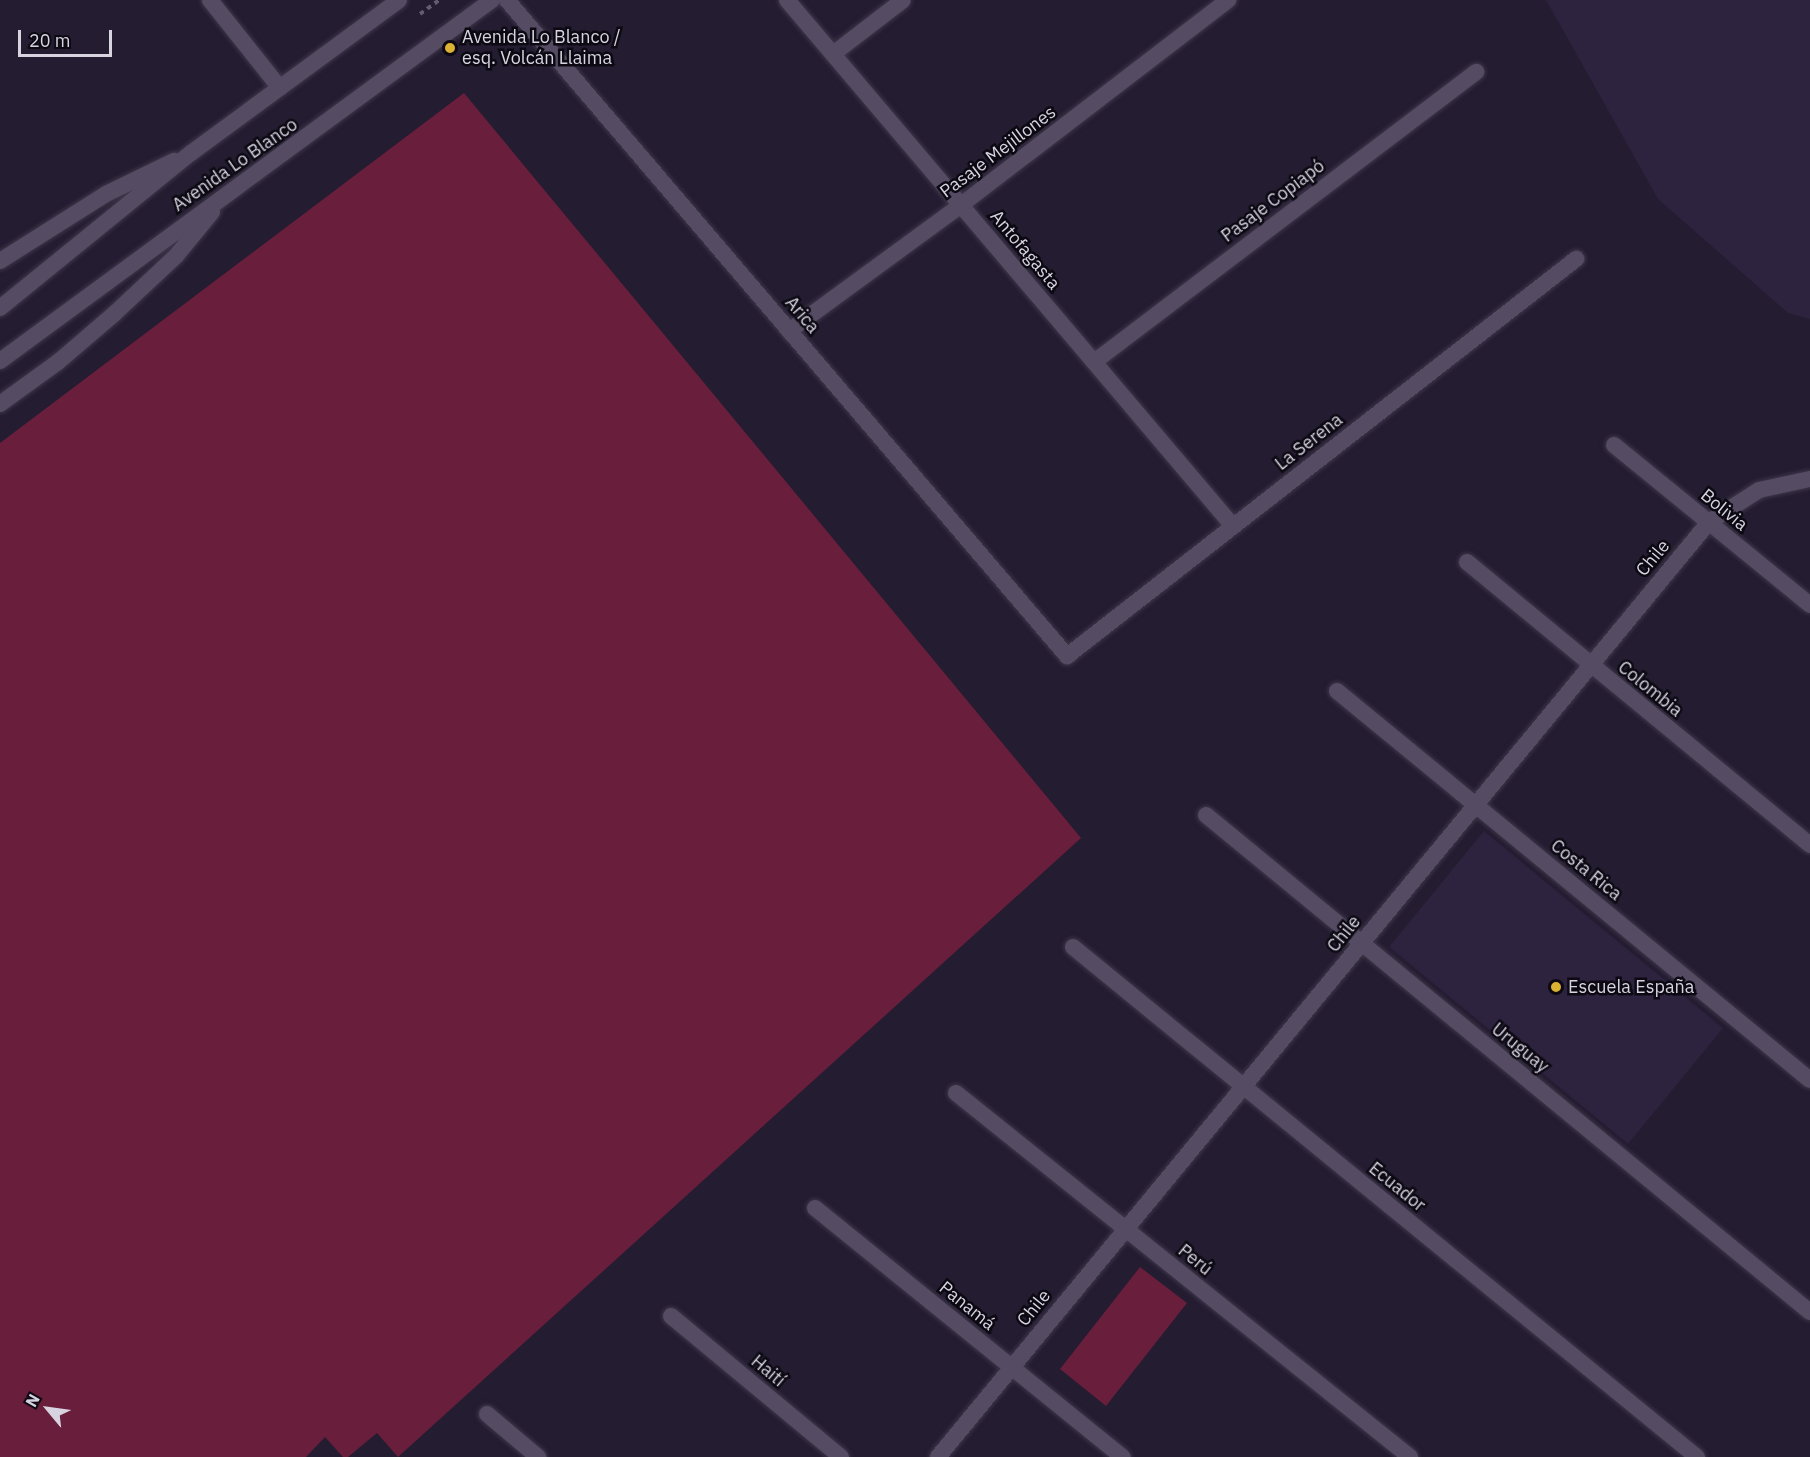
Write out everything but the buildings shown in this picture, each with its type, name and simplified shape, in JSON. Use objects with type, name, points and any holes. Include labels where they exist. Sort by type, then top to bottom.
[{"type":"street","points":[[210,0],[280,88]]},
{"type":"street","name":"Avenida Lo Blanco","points":[[0,308],[191,153],[399,0]]},
{"type":"street","name":"Avenida Lo Blanco","points":[[0,361],[225,195],[311,136],[492,0]]},
{"type":"street","name":"Arica","points":[[507,0],[1067,656]]},
{"type":"street","name":"Antofagasta","points":[[787,0],[1233,526]]},
{"type":"street","points":[[833,54],[903,0]]},
{"type":"street","name":"Pasaje Mejillones","points":[[789,331],[961,205],[1228,0]]},
{"type":"street","name":"Pasaje Copiapó","points":[[1094,362],[1476,72]]},
{"type":"street","points":[[0,261],[106,194],[191,153]]},
{"type":"street","points":[[0,404],[58,362],[144,287],[176,256],[225,195]]},
{"type":"street","name":"La Serena","points":[[1067,656],[1576,260]]},
{"type":"street","name":"Bolivia","points":[[1614,445],[1810,605]]},
{"type":"street","name":"Chile","points":[[938,1457],[1362,944],[1589,664],[1709,522],[1759,490],[1810,479]]},
{"type":"street","name":"Colombia","points":[[1467,562],[1810,845]]},
{"type":"street","name":"Costa Rica","points":[[1337,691],[1810,1080]]},
{"type":"street","name":"Uruguay","points":[[1206,815],[1810,1312]]},
{"type":"street","name":"Ecuador","points":[[1073,947],[1697,1457]]},
{"type":"street","name":"Perú","points":[[956,1093],[1410,1457]]},
{"type":"street","name":"Panamá","points":[[815,1208],[1123,1457]]},
{"type":"street","name":"Haití","points":[[671,1316],[841,1457]]},
{"type":"street","points":[[487,1414],[538,1457]]},
{"type":"shaded area","points":[[1546,0],[1810,0],[1810,319],[1788,313],[1658,199]]},
{"type":"shaded area","points":[[464,93],[1081,838],[398,1457],[377,1433],[348,1457],[343,1457],[325,1437],[306,1457],[0,1457],[0,443]]},
{"type":"shaded area","name":"Escuela España","points":[[1484,831],[1723,1028],[1628,1144],[1389,947]]},
{"type":"shaded area","points":[[1140,1267],[1187,1303],[1106,1406],[1060,1369]]},
{"type":"place","name":"Avenida Lo Blanco / esq. Volcán Llaima","points":[[450,48]]},
{"type":"place","name":"Escuela España","points":[[1556,987]]}]
